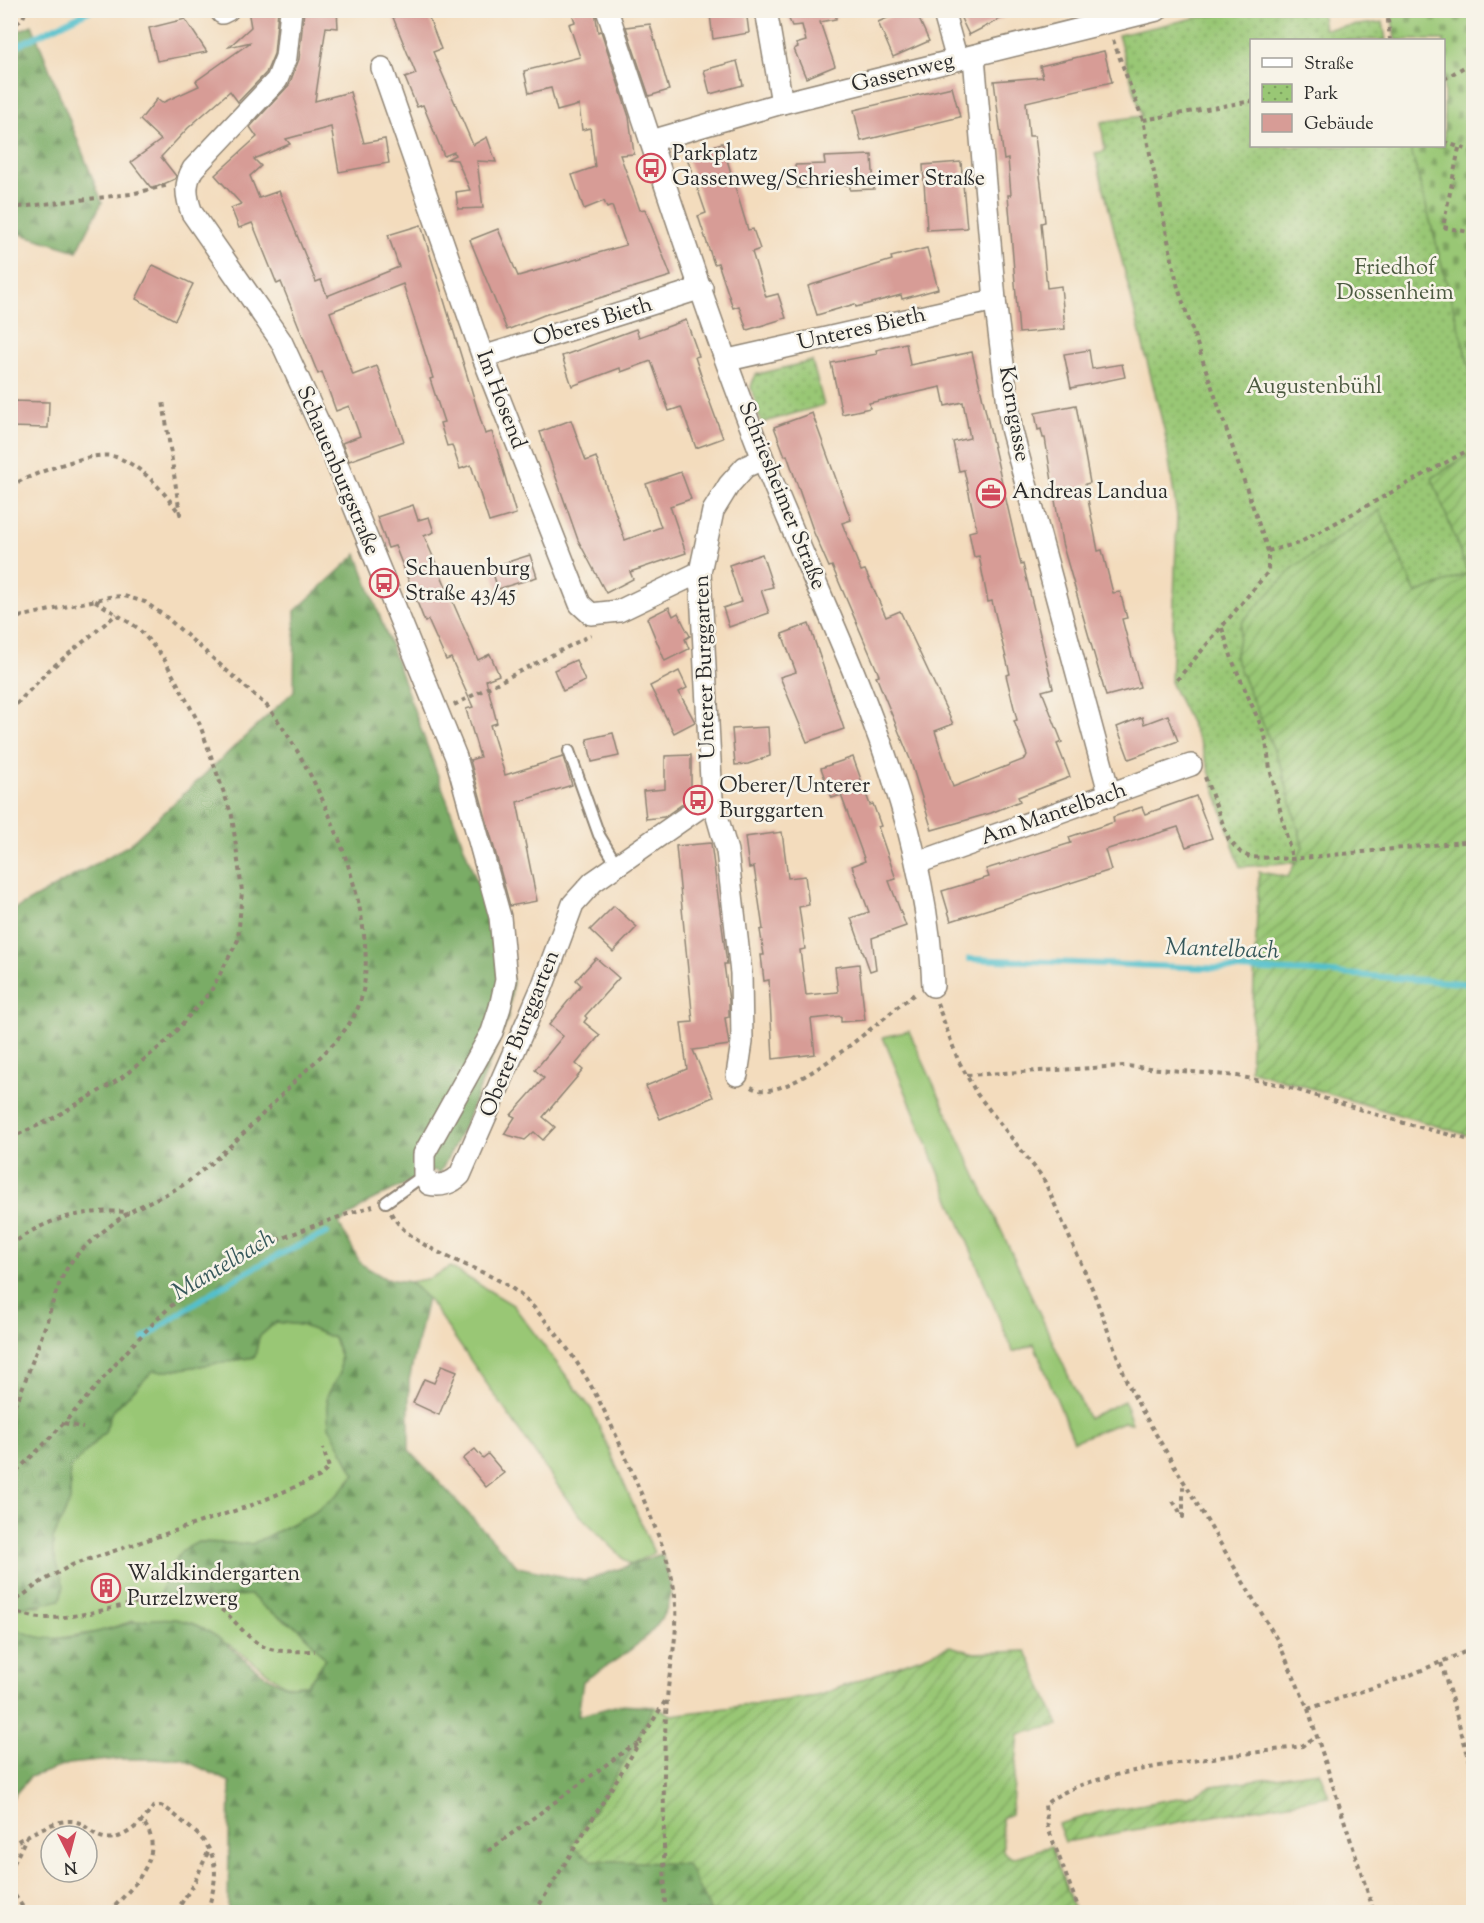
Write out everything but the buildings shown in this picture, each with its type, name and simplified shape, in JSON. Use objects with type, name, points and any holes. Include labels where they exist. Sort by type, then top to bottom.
[{"type":"street","points":[[187,179],[203,156],[277,80],[286,57],[291,10]]},
{"type":"street","name":"Schriesheimer Straße","points":[[607,10],[763,459],[883,748],[902,805],[917,863],[932,952],[933,986]]},
{"type":"street","points":[[766,10],[782,103]]},
{"type":"street","name":"Korngasse","points":[[943,10],[965,59],[1011,428],[1110,796]]},
{"type":"street","name":"Gassenweg","points":[[651,141],[782,103],[965,59],[1117,17],[1157,10]]},
{"type":"street","name":"Im Hosend","points":[[382,69],[483,357],[580,604],[591,614],[619,611],[700,572]]},
{"type":"street","name":"Schauenburgstraße","points":[[187,179],[186,195],[192,213],[281,341],[332,452],[456,757],[500,917],[506,980],[500,1007],[492,1032],[424,1154],[424,1175]]},
{"type":"street","name":"Oberes Bieth","points":[[483,357],[702,288]]},
{"type":"street","name":"Unteres Bieth","points":[[728,360],[995,300]]},
{"type":"street","name":"Unterer Burggarten","points":[[737,1075],[742,1042],[741,973],[727,851],[712,799],[700,572],[713,512],[729,485],[745,467],[763,459]]},
{"type":"street","name":"Am Mantelbach","points":[[917,863],[1110,796],[1191,765]]},
{"type":"street","name":"Oberer Burggarten","points":[[424,1175],[425,1180],[436,1186],[454,1181],[460,1175],[543,985],[573,904],[593,882],[712,799]]},
{"type":"lane","points":[[569,751],[599,835],[617,865]]},
{"type":"lane","points":[[386,1202],[424,1175]]},
{"type":"path","points":[[10,29],[23,18],[26,10]]},
{"type":"path","points":[[1387,10],[1390,39]]},
{"type":"path","points":[[1117,17],[1143,120],[1178,288],[1268,551],[1268,573],[1176,681]]},
{"type":"path","points":[[1445,78],[1473,61]]},
{"type":"path","points":[[1143,120],[1250,101]]},
{"type":"path","points":[[1445,143],[1473,152]]},
{"type":"path","points":[[1459,148],[1443,227],[1473,233]]},
{"type":"path","points":[[10,208],[151,191],[187,179]]},
{"type":"path","points":[[10,486],[38,472],[76,461],[113,456],[136,467],[160,488],[180,514],[163,401]]},
{"type":"path","points":[[1268,551],[1299,543],[1473,447]]},
{"type":"path","points":[[10,619],[94,600],[124,596],[145,602],[166,617],[267,706],[280,722],[326,805],[346,855],[359,909],[365,980],[359,1006],[334,1043],[242,1135],[189,1181],[129,1212],[74,1258],[60,1283],[19,1397],[10,1410]]},
{"type":"path","points":[[10,1138],[50,1120],[120,1079],[167,1041],[211,991],[238,940],[242,891],[232,816],[200,726],[163,657],[138,628],[94,600]]},
{"type":"path","points":[[10,711],[48,671],[117,615]]},
{"type":"path","points":[[1222,627],[1233,662],[1265,735],[1270,769],[1292,859]]},
{"type":"path","points":[[446,709],[596,632]]},
{"type":"path","points":[[1191,765],[1209,784],[1235,848],[1250,857],[1292,859],[1473,842]]},
{"type":"path","points":[[737,1075],[753,1089],[762,1090],[805,1078],[915,993],[933,986],[949,1040],[967,1076],[989,1112],[1043,1178],[1092,1288],[1127,1382],[1278,1641],[1308,1709],[1315,1737],[1374,1912]]},
{"type":"path","points":[[967,1076],[1126,1066],[1237,1076],[1281,1085],[1404,1123],[1473,1141]]},
{"type":"path","points":[[10,1477],[64,1424],[140,1335],[192,1288],[240,1258],[343,1215],[386,1202]]},
{"type":"path","points":[[10,1246],[29,1230],[66,1217],[106,1210],[129,1212]]},
{"type":"path","points":[[396,1221],[428,1246],[508,1285],[534,1306],[579,1365],[611,1421],[667,1555],[673,1579],[676,1633],[667,1698],[665,1912]]},
{"type":"path","points":[[64,1424],[83,1428]]},
{"type":"path","points":[[10,1605],[41,1582],[72,1564],[252,1505],[319,1478],[329,1468],[323,1448]]},
{"type":"path","points":[[1173,1501],[1183,1517],[1183,1480]]},
{"type":"path","points":[[10,1611],[44,1618],[82,1615],[155,1599],[184,1597],[219,1606],[257,1643],[271,1649],[315,1652]]},
{"type":"path","points":[[1308,1709],[1441,1664],[1473,1648]]},
{"type":"path","points":[[1441,1664],[1473,1775]]},
{"type":"path","points":[[535,1912],[667,1698]]},
{"type":"path","points":[[1080,1912],[1048,1828],[1045,1805],[1057,1793],[1130,1773],[1302,1746],[1315,1737]]},
{"type":"path","points":[[488,1851],[629,1748],[640,1744]]},
{"type":"path","points":[[10,1845],[57,1824],[75,1821],[105,1838],[125,1834],[143,1822],[153,1807],[166,1808],[203,1838],[213,1856],[217,1867],[216,1878],[207,1912]]},
{"type":"path","points":[[109,1912],[141,1876],[152,1850],[150,1830],[143,1822]]},
{"type":"path","points":[[10,1871],[27,1836]]},
{"type":"path","points":[[176,1912],[194,1883],[209,1849]]},
{"type":"path","points":[[10,1888],[26,1912]]},
{"type":"green space","name":"Augustenbühl","points":[[1246,10],[1321,11],[1324,29],[1383,22],[1386,39],[1250,39],[1250,147],[1410,147],[1473,381],[1473,846],[1240,867],[1201,745],[1171,684],[1177,516],[1165,433],[1095,153],[1105,151],[1101,122],[1142,116],[1118,35],[1195,18]]},
{"type":"green space","points":[[1391,11],[1473,11],[1473,440],[1359,147],[1445,147],[1445,39],[1395,39]]},
{"type":"green space","points":[[32,25],[102,202],[77,251],[11,231],[11,34]]},
{"type":"green space","points":[[812,361],[824,405],[761,423],[751,387],[755,375]]},
{"type":"green space","points":[[1473,452],[1474,1137],[1250,1070],[1259,872],[1288,877],[1303,847],[1282,769],[1235,658],[1242,622],[1293,568],[1380,510],[1416,594],[1468,573],[1432,478]]},
{"type":"green space","points":[[357,554],[513,981],[508,1018],[466,1122],[440,1173],[434,1170],[370,1201],[339,1224],[361,1264],[386,1279],[410,1282],[427,1298],[409,1380],[409,1450],[518,1567],[584,1581],[662,1554],[670,1589],[670,1599],[664,1613],[646,1637],[621,1657],[583,1681],[578,1716],[619,1705],[654,1707],[626,1759],[592,1860],[688,1864],[711,1912],[228,1912],[230,1782],[182,1759],[119,1759],[69,1764],[30,1777],[11,1799],[10,1624],[29,1634],[49,1638],[70,1638],[154,1619],[175,1619],[191,1623],[219,1638],[256,1669],[286,1686],[307,1685],[326,1659],[300,1629],[266,1609],[251,1595],[158,1601],[166,1577],[181,1551],[198,1542],[252,1544],[315,1512],[338,1494],[355,1475],[329,1426],[327,1396],[340,1373],[340,1355],[334,1338],[301,1325],[276,1322],[259,1337],[255,1357],[168,1371],[153,1371],[111,1413],[105,1432],[70,1468],[70,1501],[53,1539],[53,1551],[64,1586],[60,1600],[11,1610],[10,912],[129,845],[294,691],[295,611]]},
{"type":"green space","points":[[909,1031],[1088,1418],[1124,1401],[1132,1423],[1123,1422],[1074,1441],[1034,1344],[1013,1352],[883,1037]]},
{"type":"green space","points":[[450,1267],[513,1305],[592,1410],[654,1553],[630,1565],[574,1509],[427,1298],[410,1282],[431,1278]]},
{"type":"green space","points":[[276,1322],[301,1325],[334,1338],[340,1355],[340,1373],[327,1396],[329,1426],[355,1474],[338,1494],[315,1512],[252,1544],[198,1542],[176,1601],[211,1596],[251,1595],[266,1609],[300,1629],[326,1659],[307,1685],[286,1686],[230,1645],[133,1621],[98,1632],[48,1640],[21,1632],[11,1624],[10,1610],[22,1605],[41,1606],[53,1551],[53,1539],[70,1501],[70,1468],[105,1432],[111,1413],[153,1370],[168,1371],[254,1357],[259,1337]]},
{"type":"green space","points":[[950,1646],[974,1653],[1026,1651],[1059,1725],[1019,1734],[1011,1814],[1002,1818],[1003,1851],[1012,1858],[1051,1846],[1075,1912],[711,1912],[687,1864],[592,1860],[571,1846],[626,1759],[654,1707],[672,1715],[817,1696]]},
{"type":"green space","points":[[1319,1771],[1329,1796],[1065,1842],[1058,1824],[1100,1812],[1189,1796],[1212,1786]]},
{"type":"waterway","points":[[10,49],[91,10]]},
{"type":"waterway","name":"Mantelbach","points":[[969,959],[1318,972],[1474,984]]},
{"type":"waterway","name":"Mantelbach","points":[[144,1339],[232,1280],[327,1233]]},
{"type":"place","name":"Parkplatz Gassenweg/Schriesheimer Straße","points":[[651,168]]},
{"type":"place","name":"Andreas Landua","points":[[991,493]]},
{"type":"place","name":"Schauenburg Straße 43/45","points":[[384,583]]},
{"type":"place","name":"Oberer/Unterer Burggarten","points":[[698,800]]},
{"type":"place","name":"Waldkindergarten Purzelzwerg","points":[[106,1588]]},
{"type":"park label","name":"Friedhof Dossenheim","points":[[1395,282]]}]
